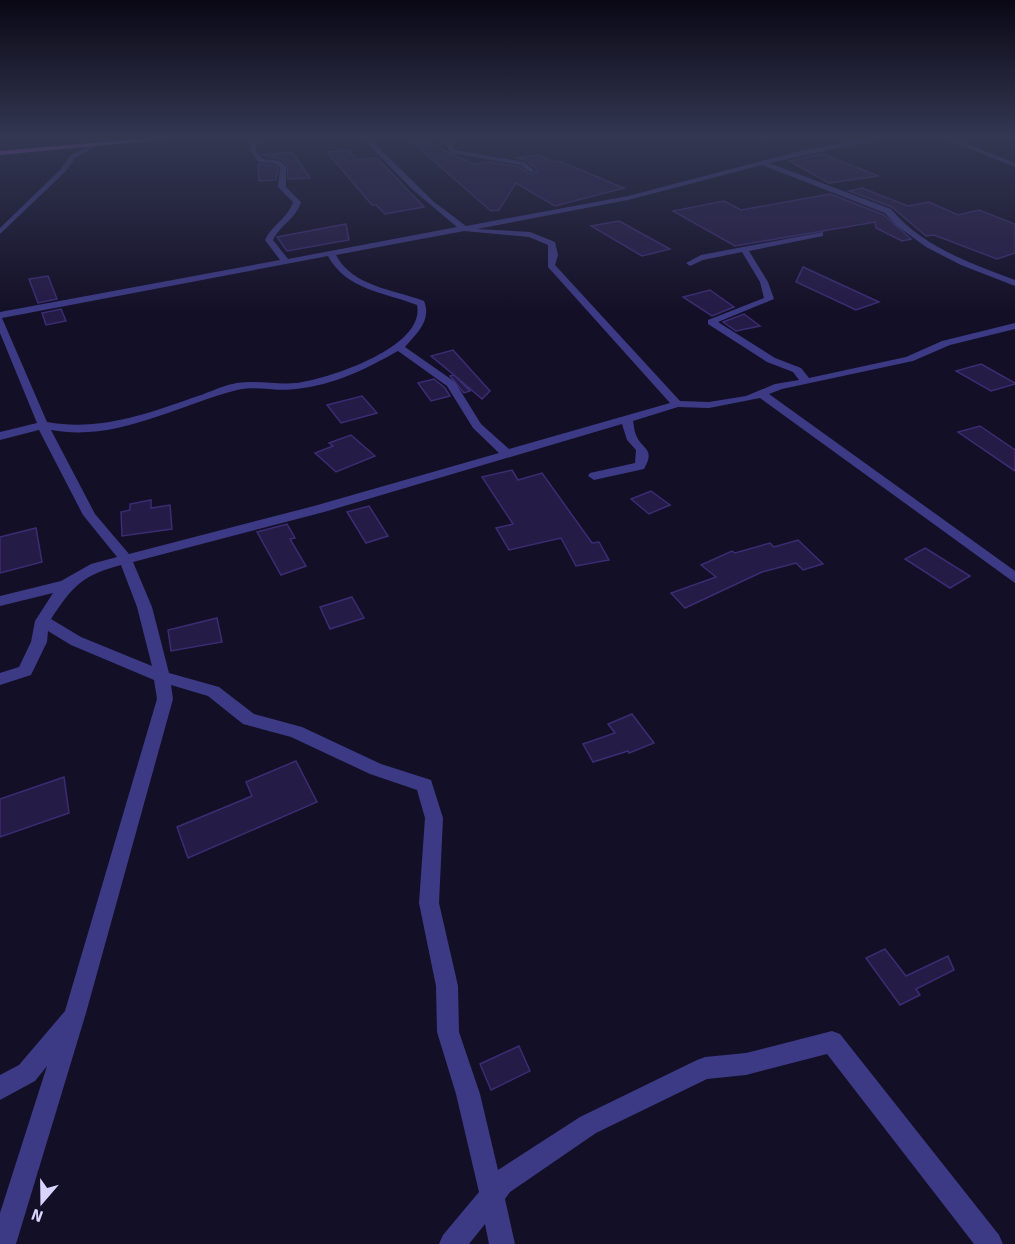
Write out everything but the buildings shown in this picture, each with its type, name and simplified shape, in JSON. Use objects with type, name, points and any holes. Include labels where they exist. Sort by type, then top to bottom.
[{"type":"street","points":[[0,232],[36,197]]},
{"type":"street","points":[[285,261],[269,240],[272,231],[292,216],[297,202],[292,197]]},
{"type":"street","points":[[426,197],[464,229],[509,230],[540,236],[552,244],[554,255],[550,265],[677,404]]},
{"type":"street","points":[[0,315],[628,197]]},
{"type":"street","points":[[850,197],[888,212],[899,226],[941,251],[1015,283]]},
{"type":"street","points":[[690,263],[701,258],[820,234]]},
{"type":"street","points":[[744,249],[764,282],[769,299],[711,322],[771,360],[797,370],[807,382]]},
{"type":"street","points":[[0,436],[44,425],[71,430],[129,423],[238,386],[296,386],[350,373],[399,347],[417,327],[423,312],[421,303],[363,284],[343,272],[330,252]]},
{"type":"street","points":[[0,320],[20,378],[86,511],[125,559],[147,615],[163,677],[165,699],[75,1012],[3,1244]]},
{"type":"street","points":[[0,601],[66,585],[96,567],[319,509],[677,404],[709,405],[749,399],[779,386],[909,359],[946,343],[1015,326]]},
{"type":"street","points":[[399,347],[451,384],[477,426],[507,454]]},
{"type":"street","points":[[761,394],[1015,578]]},
{"type":"street","points":[[594,476],[640,466],[644,456],[641,446],[631,437],[627,419]]},
{"type":"street","points":[[0,678],[26,671],[39,642],[42,621],[66,585]]},
{"type":"street","points":[[42,621],[76,641],[163,677],[213,691],[249,719],[296,732],[376,769],[425,785],[434,818],[429,903],[447,986],[448,1032],[468,1094],[502,1244]]},
{"type":"street","points":[[0,1088],[27,1073],[75,1012]]},
{"type":"street","points":[[452,1244],[501,1183],[588,1125],[705,1068],[746,1064],[832,1042],[990,1244]]}]
